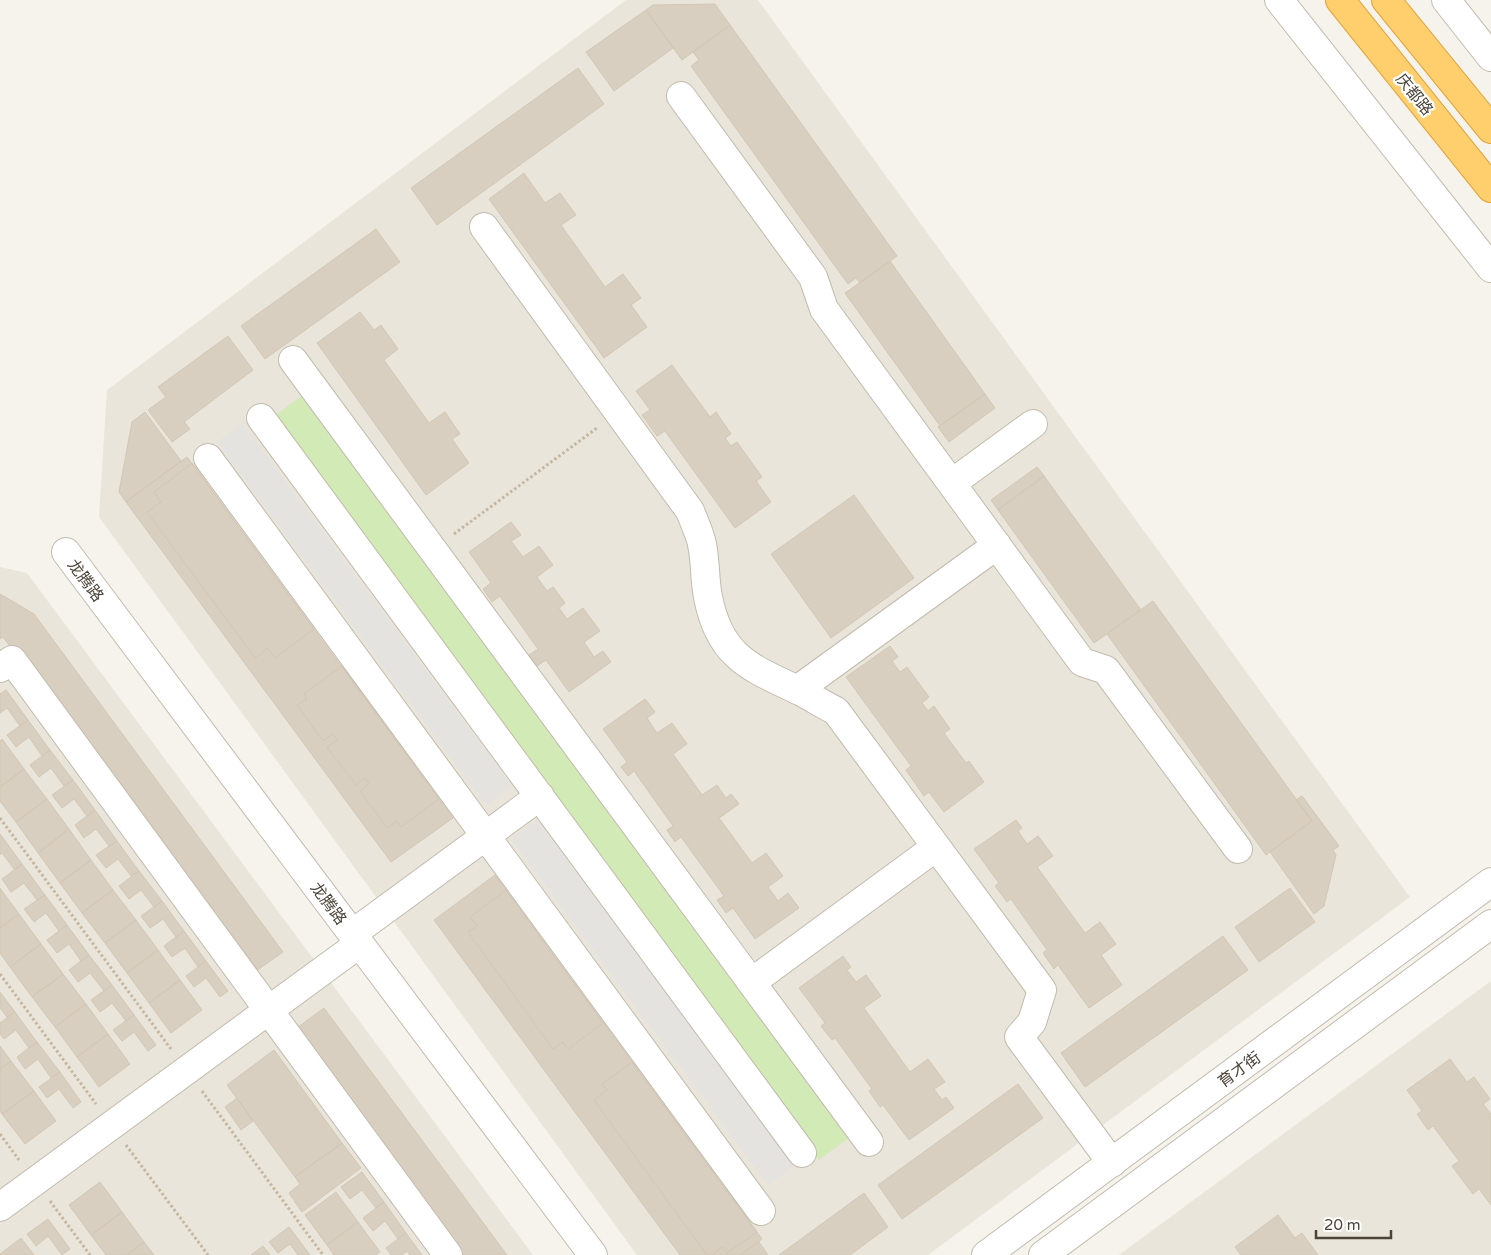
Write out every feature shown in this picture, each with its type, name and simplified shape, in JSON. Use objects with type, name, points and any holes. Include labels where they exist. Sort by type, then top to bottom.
[{"type":"highway","name":"庆都路","points":[[1340,0],[1491,188]]},
{"type":"highway","points":[[1386,0],[1491,129]]},
{"type":"street","points":[[1279,0],[1491,268]]},
{"type":"street","points":[[1446,0],[1491,57]]},
{"type":"street","points":[[681,96],[813,277],[824,308],[1082,662],[1106,670],[1238,849]]},
{"type":"street","points":[[484,227],[690,511],[701,541],[708,597],[715,621],[727,645],[742,662],[763,675],[797,690],[836,711],[1042,990],[1032,1022],[1019,1037],[1112,1163]]},
{"type":"street","points":[[294,360],[869,1142]]},
{"type":"street","points":[[262,418],[802,1153]]},
{"type":"street","points":[[952,483],[1033,424]]},
{"type":"street","points":[[208,458],[761,1211]]},
{"type":"street","points":[[797,690],[997,545]]},
{"type":"street","name":"龙腾路","points":[[66,552],[593,1255]]},
{"type":"street","points":[[0,668],[12,660],[448,1255]]},
{"type":"street","points":[[0,1207],[269,1010],[485,836],[540,796]]},
{"type":"street","points":[[752,982],[936,847]]},
{"type":"street","name":"育才街","points":[[986,1255],[1491,882]]},
{"type":"street","name":"育才街","points":[[1043,1255],[1491,924]]},
{"type":"path","points":[[433,550],[618,412]]},
{"type":"path","points":[[0,818],[323,1255]]},
{"type":"shaded area","points":[[626,0],[758,0],[1410,897],[928,1255],[637,1255],[99,517],[107,390]]},
{"type":"shaded area","points":[[242,423],[512,786],[486,805],[217,442]]},
{"type":"shaded area","points":[[0,567],[27,573],[533,1255],[0,1255]]},
{"type":"shaded area","points":[[537,820],[794,1166],[768,1185],[511,839]]},
{"type":"shaded area","points":[[1491,981],[1491,1255],[1119,1255]]},
{"type":"green space","points":[[303,395],[853,1135],[819,1160],[270,419]]},
{"type":"building","points":[[715,4],[730,25],[682,60],[646,10],[653,5]]},
{"type":"building","points":[[646,10],[673,48],[614,91],[586,52]]},
{"type":"building","points":[[730,25],[897,256],[860,283],[856,278],[848,284],[691,66],[699,60],[693,52]]},
{"type":"building","points":[[578,68],[604,104],[437,225],[411,188]]},
{"type":"building","points":[[524,173],[545,203],[560,193],[576,215],[561,225],[605,287],[623,274],[641,298],[631,305],[647,327],[604,358],[489,199]]},
{"type":"building","points":[[376,229],[400,262],[265,359],[241,326]]},
{"type":"building","points":[[890,261],[985,394],[940,426],[845,293]]},
{"type":"building","points":[[360,312],[374,330],[381,325],[398,349],[384,360],[429,423],[445,412],[460,434],[452,439],[469,463],[426,495],[317,343]]},
{"type":"building","points":[[228,336],[253,370],[184,422],[190,429],[172,442],[148,410],[166,397],[158,387]]},
{"type":"building","points":[[672,365],[710,417],[716,412],[731,434],[725,438],[731,446],[737,442],[762,477],[756,481],[771,502],[735,528],[665,431],[657,436],[642,415],[650,410],[636,391]]},
{"type":"building","points":[[985,394],[995,408],[949,442],[938,427]]},
{"type":"building","points":[[145,412],[181,461],[126,502],[119,492],[132,422]]},
{"type":"building","points":[[187,457],[453,818],[391,862],[126,502]]},
{"type":"building","points":[[192,463],[314,629],[275,658],[268,648],[255,658],[147,512],[161,502],[154,492]]},
{"type":"building","points":[[1037,467],[1044,476],[998,510],[991,500]]},
{"type":"building","points":[[1044,476],[1141,610],[1094,643],[998,510]]},
{"type":"building","points":[[854,495],[914,578],[831,638],[771,554]]},
{"type":"building","points":[[511,522],[521,535],[511,541],[523,557],[539,546],[553,565],[537,577],[547,591],[553,587],[565,603],[559,608],[567,619],[583,608],[600,631],[584,642],[594,657],[603,651],[611,662],[569,692],[546,660],[537,666],[529,655],[538,649],[500,596],[492,602],[483,589],[491,583],[469,552]]},
{"type":"building","points":[[0,594],[34,614],[283,952],[252,974],[3,637],[0,639]]},
{"type":"building","points":[[1153,601],[1312,821],[1266,855],[1107,634]]},
{"type":"building","points":[[890,646],[898,657],[892,661],[900,672],[907,667],[929,697],[922,703],[928,711],[934,706],[950,729],[944,733],[966,763],[969,761],[984,782],[944,812],[929,792],[924,796],[906,770],[911,766],[846,677]]},
{"type":"building","points":[[342,666],[439,799],[401,827],[397,821],[387,828],[360,791],[369,784],[365,778],[356,785],[327,747],[337,740],[333,734],[323,741],[297,705],[307,699],[304,694]]},
{"type":"building","points":[[6,690],[28,720],[20,726],[7,708],[0,713],[0,694]]},
{"type":"building","points":[[645,699],[655,712],[647,718],[657,733],[672,723],[687,744],[673,754],[702,795],[717,785],[726,798],[731,794],[739,804],[719,818],[752,863],[766,853],[783,876],[768,887],[778,901],[788,893],[799,908],[755,939],[733,908],[726,913],[717,900],[724,896],[681,837],[675,842],[667,830],[673,826],[634,771],[628,776],[621,767],[627,762],[603,729]]},
{"type":"building","points":[[28,720],[50,750],[42,756],[29,737],[16,747],[7,735]]},
{"type":"building","points":[[2,739],[24,769],[0,787],[0,741]]},
{"type":"building","points":[[50,750],[73,780],[64,786],[51,768],[39,777],[30,765]]},
{"type":"building","points":[[24,769],[47,799],[16,822],[0,801],[0,787]]},
{"type":"building","points":[[73,780],[95,810],[87,816],[74,799],[62,808],[52,795]]},
{"type":"building","points":[[1302,796],[1339,846],[1333,850],[1336,855],[1324,906],[1314,914],[1270,852],[1312,821],[1296,800]]},
{"type":"building","points":[[47,799],[69,829],[38,853],[16,822]]},
{"type":"building","points":[[95,810],[117,841],[109,846],[96,829],[84,838],[75,825]]},
{"type":"building","points":[[1016,820],[1022,828],[1018,831],[1027,844],[1038,836],[1053,856],[1037,867],[1085,933],[1100,922],[1116,944],[1101,955],[1122,985],[1089,1008],[1058,965],[1054,969],[1043,953],[1047,950],[1011,899],[1007,902],[995,886],[999,883],[974,849]]},
{"type":"building","points":[[69,829],[91,860],[60,883],[38,853]]},
{"type":"building","points":[[0,834],[22,864],[15,870],[2,853],[0,855]]},
{"type":"building","points":[[117,841],[139,871],[131,876],[118,859],[106,868],[96,855]]},
{"type":"building","points":[[91,860],[113,890],[82,913],[60,883]]},
{"type":"building","points":[[22,864],[45,895],[37,900],[24,883],[11,892],[2,879]]},
{"type":"building","points":[[139,871],[162,901],[154,907],[141,890],[129,899],[119,886]]},
{"type":"building","points":[[495,875],[762,1239],[740,1255],[680,1255],[434,920]]},
{"type":"building","points":[[0,888],[19,914],[0,928]]},
{"type":"building","points":[[1290,888],[1315,922],[1259,962],[1235,927]]},
{"type":"building","points":[[113,890],[136,920],[105,943],[82,913]]},
{"type":"building","points":[[506,890],[603,1023],[568,1049],[563,1042],[553,1049],[468,932],[477,926],[470,917]]},
{"type":"building","points":[[45,895],[67,925],[59,931],[46,913],[34,922],[24,909]]},
{"type":"building","points":[[162,901],[184,931],[176,937],[163,919],[150,928],[141,916]]},
{"type":"building","points":[[19,914],[41,944],[10,967],[0,953],[0,928]]},
{"type":"building","points":[[136,920],[158,950],[127,973],[105,943]]},
{"type":"building","points":[[67,925],[89,955],[81,961],[69,944],[57,953],[47,940]]},
{"type":"building","points":[[184,931],[206,961],[198,967],[185,948],[172,957],[164,946]]},
{"type":"building","points":[[1223,936],[1248,970],[1085,1087],[1061,1053]]},
{"type":"building","points":[[41,944],[63,974],[32,997],[10,967]]},
{"type":"building","points":[[158,950],[180,980],[149,1003],[127,973]]},
{"type":"building","points":[[89,955],[112,985],[104,991],[90,973],[78,982],[69,970]]},
{"type":"building","points":[[843,956],[851,967],[847,970],[856,982],[866,975],[881,996],[864,1008],[910,1072],[928,1059],[945,1082],[934,1089],[942,1100],[946,1097],[954,1108],[909,1140],[883,1105],[880,1107],[869,1091],[872,1089],[835,1038],[832,1040],[821,1026],[825,1023],[799,988]]},
{"type":"building","points":[[206,961],[228,991],[220,997],[206,978],[194,987],[186,976]]},
{"type":"building","points":[[63,974],[86,1004],[55,1027],[32,997]]},
{"type":"building","points":[[180,980],[202,1010],[171,1033],[149,1003]]},
{"type":"building","points":[[112,985],[134,1015],[126,1021],[112,1003],[100,1012],[91,1000]]},
{"type":"building","points":[[0,992],[15,1012],[7,1017],[0,1008]]},
{"type":"building","points":[[86,1004],[108,1034],[77,1057],[55,1027]]},
{"type":"building","points":[[324,1008],[507,1255],[460,1255],[294,1030]]},
{"type":"building","points":[[15,1012],[37,1042],[29,1048],[16,1030],[4,1039],[0,1034],[0,1023]]},
{"type":"building","points":[[134,1015],[156,1045],[148,1051],[134,1032],[122,1041],[113,1030]]},
{"type":"building","points":[[108,1034],[130,1064],[99,1087],[77,1057]]},
{"type":"building","points":[[37,1042],[60,1072],[51,1078],[38,1059],[25,1069],[17,1057]]},
{"type":"building","points":[[0,1046],[11,1061],[0,1069]]},
{"type":"building","points":[[274,1050],[342,1143],[295,1177],[227,1085]]},
{"type":"building","points":[[1450,1059],[1467,1082],[1474,1077],[1490,1099],[1483,1104],[1491,1114],[1491,1205],[1479,1189],[1473,1194],[1452,1166],[1459,1161],[1433,1126],[1428,1130],[1417,1114],[1422,1111],[1407,1090]]},
{"type":"building","points":[[11,1061],[34,1091],[2,1114],[0,1111],[0,1069]]},
{"type":"building","points":[[632,1062],[757,1232],[727,1253],[722,1247],[712,1255],[707,1255],[594,1100],[607,1090],[602,1084]]},
{"type":"building","points":[[60,1072],[81,1102],[73,1108],[59,1089],[47,1098],[39,1087]]},
{"type":"building","points":[[1018,1084],[1043,1118],[902,1219],[878,1185]]},
{"type":"building","points":[[34,1091],[56,1121],[25,1144],[2,1114]]},
{"type":"building","points":[[237,1098],[253,1121],[241,1130],[225,1107]]},
{"type":"building","points":[[342,1143],[361,1168],[302,1212],[289,1193],[300,1184],[295,1177]]},
{"type":"building","points":[[362,1172],[384,1202],[376,1208],[362,1190],[350,1199],[341,1187]]},
{"type":"building","points":[[100,1182],[122,1212],[91,1235],[69,1205]]},
{"type":"building","points":[[336,1192],[358,1222],[327,1245],[305,1215]]},
{"type":"building","points":[[864,1193],[888,1227],[850,1255],[779,1255]]},
{"type":"building","points":[[384,1202],[406,1233],[398,1239],[385,1221],[373,1231],[363,1218]]},
{"type":"building","points":[[122,1212],[144,1242],[127,1255],[106,1255],[91,1235]]},
{"type":"building","points":[[1278,1215],[1295,1238],[1302,1233],[1318,1255],[1241,1255],[1235,1247]]},
{"type":"building","points":[[48,1219],[70,1249],[62,1255],[48,1236],[36,1246],[27,1234]]},
{"type":"building","points":[[358,1222],[380,1252],[376,1255],[334,1255],[327,1245]]},
{"type":"building","points":[[289,1227],[310,1255],[298,1255],[290,1244],[278,1253],[269,1242]]},
{"type":"building","points":[[406,1233],[422,1255],[410,1255],[407,1251],[402,1255],[391,1255],[386,1248]]},
{"type":"building","points":[[21,1238],[34,1255],[0,1255],[0,1254]]},
{"type":"building","points":[[144,1242],[154,1255],[127,1255]]},
{"type":"building","points":[[759,1242],[768,1255],[740,1255]]},
{"type":"building","points":[[263,1246],[270,1255],[251,1255]]}]
